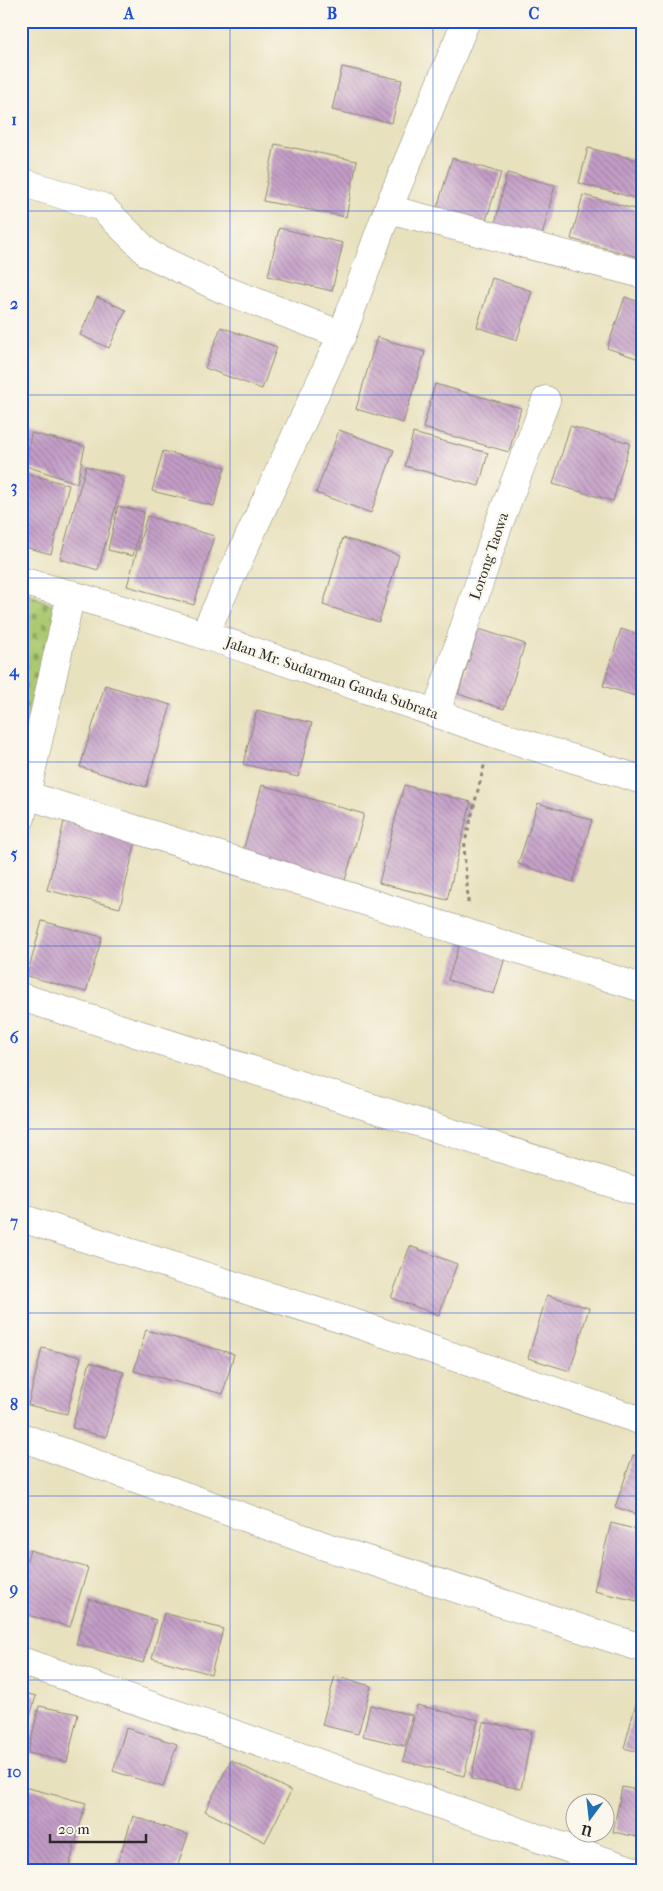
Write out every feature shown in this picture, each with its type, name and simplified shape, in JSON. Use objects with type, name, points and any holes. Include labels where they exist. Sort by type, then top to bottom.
[{"type":"street","points":[[204,635],[342,335],[388,209],[466,21]]},
{"type":"street","points":[[21,182],[102,208],[149,254],[222,289],[342,335]]},
{"type":"street","points":[[388,209],[642,274]]},
{"type":"street","name":"Lorong Taowa","points":[[436,713],[498,526],[546,400]]},
{"type":"street","name":"Jalan Mr. Sudarman Ganda Subrata","points":[[21,581],[71,594],[204,635],[492,732],[642,780]]},
{"type":"street","points":[[71,594],[24,806],[460,930],[642,988]]},
{"type":"street","points":[[21,997],[642,1193]]},
{"type":"street","points":[[21,1218],[363,1326],[642,1421]]},
{"type":"street","points":[[21,1437],[327,1547],[642,1648]]},
{"type":"street","points":[[21,1661],[630,1870]]},
{"type":"path","points":[[460,930],[468,905],[465,842],[492,732]]},
{"type":"green space","points":[[21,589],[68,614],[21,764]]},
{"type":"building","points":[[342,67],[402,80],[392,123],[332,110]]},
{"type":"building","points":[[275,144],[357,161],[346,217],[263,201]]},
{"type":"building","points":[[588,148],[642,161],[642,200],[579,183]]},
{"type":"building","points":[[452,158],[501,173],[483,230],[435,215]]},
{"type":"building","points":[[507,173],[555,185],[541,240],[494,228]]},
{"type":"building","points":[[583,195],[642,211],[642,258],[571,239]]},
{"type":"building","points":[[279,228],[343,243],[332,291],[268,276]]},
{"type":"building","points":[[492,278],[532,291],[517,340],[477,327]]},
{"type":"building","points":[[97,297],[126,310],[109,348],[80,335]]},
{"type":"building","points":[[625,297],[642,303],[642,360],[607,348]]},
{"type":"building","points":[[221,327],[277,347],[262,389],[205,368]]},
{"type":"building","points":[[377,337],[425,352],[403,423],[356,409]]},
{"type":"building","points":[[435,384],[521,408],[509,452],[423,428]]},
{"type":"building","points":[[570,426],[630,443],[613,501],[553,484]]},
{"type":"building","points":[[339,430],[394,450],[371,513],[316,493]]},
{"type":"building","points":[[31,433],[85,446],[77,483],[26,466]]},
{"type":"building","points":[[413,433],[488,453],[479,486],[405,466]]},
{"type":"building","points":[[163,451],[225,467],[214,506],[152,491]]},
{"type":"building","points":[[86,466],[124,477],[98,570],[60,559]]},
{"type":"building","points":[[25,473],[69,485],[51,554],[21,546],[21,488]]},
{"type":"building","points":[[118,506],[144,512],[133,556],[108,550]]},
{"type":"building","points":[[147,516],[214,536],[194,605],[127,586]]},
{"type":"building","points":[[343,538],[399,555],[379,622],[323,605]]},
{"type":"building","points":[[479,629],[525,644],[504,709],[458,694]]},
{"type":"building","points":[[621,629],[642,636],[642,698],[603,686]]},
{"type":"building","points":[[105,685],[171,705],[146,787],[80,767]]},
{"type":"building","points":[[257,710],[312,723],[298,777],[243,764]]},
{"type":"building","points":[[262,785],[364,814],[342,891],[240,861]]},
{"type":"building","points":[[404,785],[471,802],[447,900],[379,883]]},
{"type":"building","points":[[538,803],[592,820],[573,882],[518,864]]},
{"type":"building","points":[[64,822],[136,840],[120,908],[47,890]]},
{"type":"building","points":[[42,921],[102,937],[86,992],[27,976]]},
{"type":"building","points":[[462,937],[507,951],[494,994],[448,980]]},
{"type":"building","points":[[410,1246],[457,1264],[439,1315],[391,1298]]},
{"type":"building","points":[[547,1295],[589,1308],[570,1371],[528,1358]]},
{"type":"building","points":[[146,1330],[234,1354],[223,1394],[134,1371]]},
{"type":"building","points":[[42,1348],[81,1357],[67,1414],[28,1405]]},
{"type":"building","points":[[90,1362],[124,1372],[106,1437],[72,1428]]},
{"type":"building","points":[[633,1455],[642,1458],[642,1516],[615,1507]]},
{"type":"building","points":[[611,1523],[642,1531],[642,1582],[637,1601],[594,1591]]},
{"type":"building","points":[[30,1550],[88,1568],[70,1627],[21,1613],[21,1578]]},
{"type":"building","points":[[89,1599],[156,1620],[143,1663],[76,1644]]},
{"type":"building","points":[[164,1613],[223,1629],[211,1674],[152,1658]]},
{"type":"building","points":[[335,1676],[371,1686],[358,1734],[322,1725]]},
{"type":"building","points":[[642,1686],[642,1753],[624,1748]]},
{"type":"building","points":[[21,1692],[36,1696],[22,1745],[21,1745]]},
{"type":"building","points":[[370,1705],[412,1715],[405,1746],[363,1736]]},
{"type":"building","points":[[417,1705],[478,1720],[464,1776],[403,1761]]},
{"type":"building","points":[[39,1706],[78,1714],[67,1762],[28,1753]]},
{"type":"building","points":[[483,1722],[532,1731],[521,1789],[471,1779]]},
{"type":"building","points":[[126,1728],[177,1744],[163,1787],[113,1771]]},
{"type":"building","points":[[231,1760],[291,1791],[265,1842],[205,1811]]},
{"type":"building","points":[[24,1787],[86,1803],[68,1870],[41,1870],[21,1865],[21,1797]]},
{"type":"building","points":[[622,1787],[642,1791],[642,1838],[616,1833],[616,1817]]},
{"type":"building","points":[[133,1816],[188,1835],[176,1870],[115,1870]]}]
